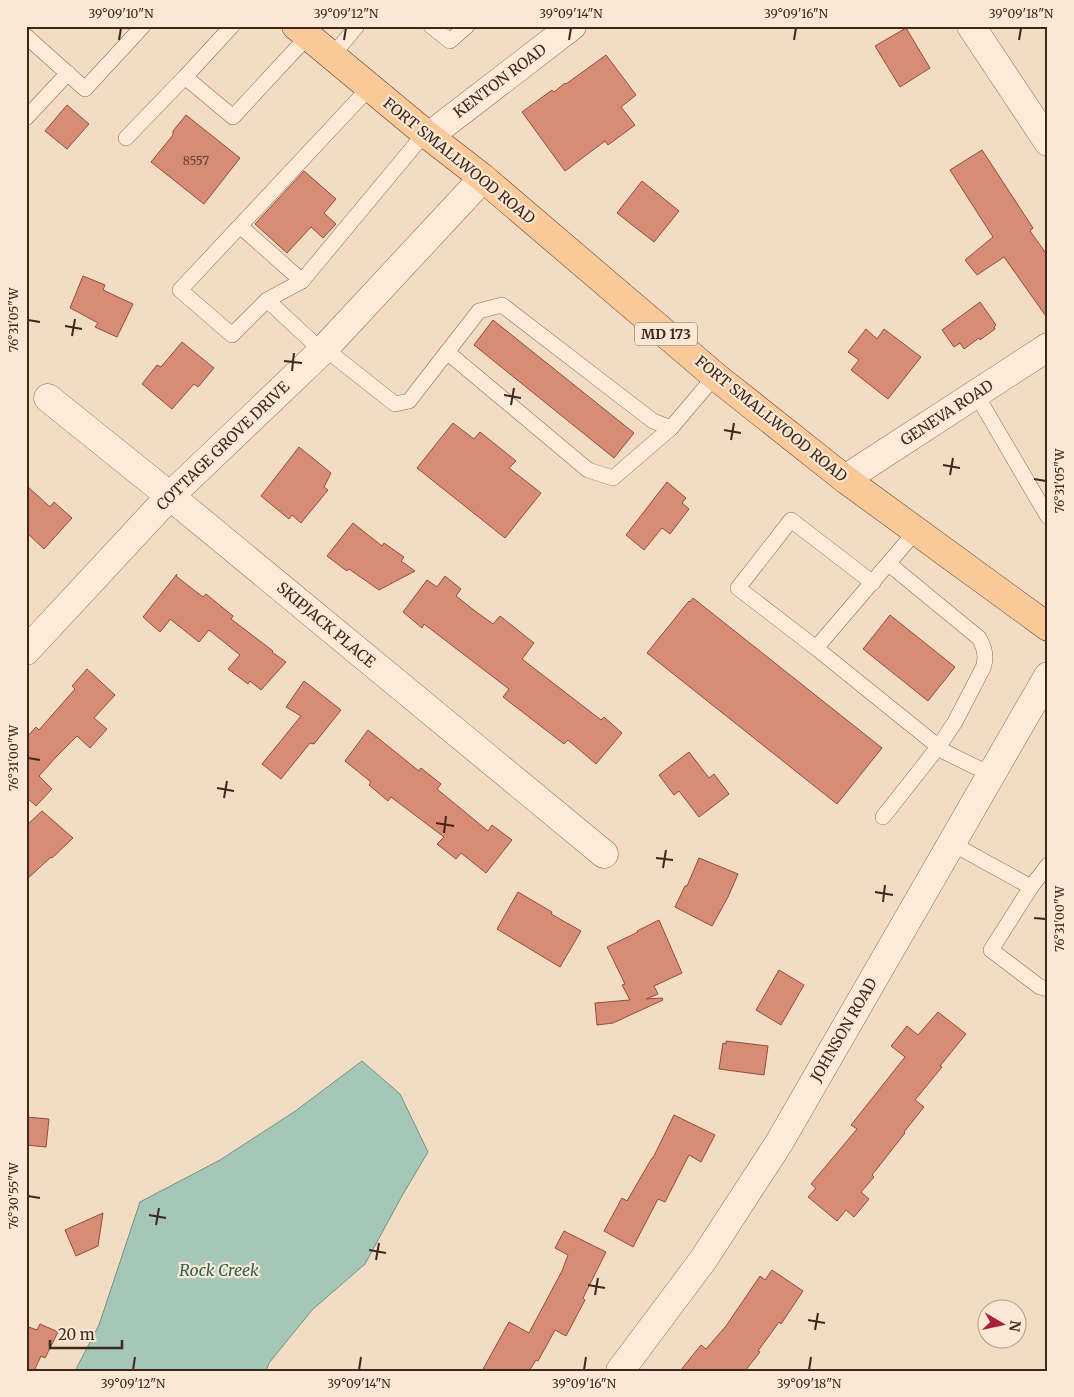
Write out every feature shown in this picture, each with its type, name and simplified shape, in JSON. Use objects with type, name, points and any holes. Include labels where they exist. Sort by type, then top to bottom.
[{"type":"main road","name":"FORT SMALLWOOD ROAD","points":[[302,31],[483,178],[715,376],[845,479],[1048,627]]},
{"type":"street","name":"KENTON ROAD","points":[[427,134],[572,26]]},
{"type":"street","points":[[971,26],[1048,142]]},
{"type":"street","name":"COTTAGE GROVE DRIVE","points":[[26,651],[170,496],[323,350],[483,178]]},
{"type":"street","name":"GENEVA ROAD","points":[[845,479],[1048,347]]},
{"type":"street","name":"SKIPJACK PLACE","points":[[48,398],[170,496],[604,854]]},
{"type":"street","name":"JOHNSON ROAD","points":[[620,1371],[703,1260],[779,1143],[1048,676]]},
{"type":"lane","points":[[26,31],[31,26]]},
{"type":"lane","points":[[26,36],[85,88],[143,26]]},
{"type":"lane","points":[[126,138],[232,26]]},
{"type":"lane","points":[[332,56],[357,26]]},
{"type":"lane","points":[[431,26],[450,41],[467,26]]},
{"type":"lane","points":[[185,77],[233,117],[302,31]]},
{"type":"lane","points":[[26,118],[68,73]]},
{"type":"lane","points":[[370,87],[180,290],[232,335],[267,300],[302,281],[427,134]]},
{"type":"lane","points":[[240,226],[302,281]]},
{"type":"lane","points":[[267,300],[323,350],[395,404],[409,401],[479,311],[502,306],[653,421],[672,428]]},
{"type":"lane","points":[[447,352],[588,470],[613,478],[672,428],[715,376]]},
{"type":"lane","points":[[976,394],[1048,517]]},
{"type":"lane","points":[[873,583],[791,520],[738,588],[946,752],[990,774]]},
{"type":"lane","points":[[816,648],[916,531]]},
{"type":"lane","points":[[883,817],[939,746],[955,722],[986,661],[984,645],[973,633],[888,564]]},
{"type":"lane","points":[[951,843],[1032,887]]},
{"type":"lane","points":[[1048,864],[991,950],[1040,987],[1048,990]]},
{"type":"water","name":"Rock Creek","points":[[362,1061],[400,1094],[428,1152],[365,1264],[312,1310],[269,1363],[266,1371],[75,1371],[99,1325],[140,1202],[220,1160],[294,1112]]},
{"type":"building","points":[[906,28],[930,68],[900,87],[875,46]]},
{"type":"building","points":[[606,55],[636,95],[621,107],[635,125],[608,145],[605,141],[565,171],[522,112],[552,90],[554,92],[566,84]]},
{"type":"building","points":[[67,105],[89,124],[67,149],[45,131]]},
{"type":"building","points":[[186,115],[240,158],[204,204],[151,162],[173,135],[173,131]]},
{"type":"building","points":[[982,150],[1033,228],[1030,231],[1048,256],[1048,319],[1004,257],[977,275],[965,260],[993,237],[950,170]]},
{"type":"building","points":[[304,171],[336,199],[324,213],[336,224],[323,238],[311,227],[287,253],[255,224]]},
{"type":"building","points":[[642,181],[679,211],[654,242],[617,213]]},
{"type":"building","points":[[83,276],[105,285],[103,290],[133,304],[117,337],[95,327],[98,323],[70,308]]},
{"type":"building","points":[[980,302],[996,325],[995,329],[964,349],[960,343],[954,347],[942,330]]},
{"type":"building","points":[[493,320],[634,433],[614,458],[474,345]]},
{"type":"building","points":[[866,329],[877,339],[884,329],[921,357],[888,399],[851,370],[859,360],[848,352]]},
{"type":"building","points":[[182,342],[214,368],[198,387],[194,384],[172,409],[142,384],[157,365],[161,367]]},
{"type":"building","points":[[453,423],[474,439],[480,432],[516,461],[509,468],[541,493],[505,538],[417,468]]},
{"type":"building","points":[[299,447],[331,473],[324,487],[328,490],[301,523],[292,515],[289,519],[261,496]]},
{"type":"building","points":[[667,482],[686,498],[682,503],[689,509],[670,534],[662,528],[644,550],[626,535]]},
{"type":"building","points":[[26,485],[50,507],[54,502],[72,518],[44,549],[26,532]]},
{"type":"building","points":[[353,523],[382,546],[384,543],[404,557],[401,561],[415,571],[379,590],[349,569],[347,571],[327,556]]},
{"type":"building","points":[[177,574],[176,576],[203,597],[206,594],[233,616],[231,619],[286,662],[261,690],[250,681],[248,684],[228,669],[240,655],[209,630],[199,642],[170,619],[160,632],[143,617]]},
{"type":"building","points":[[445,576],[461,589],[456,596],[475,611],[493,624],[500,616],[534,643],[522,659],[601,720],[604,717],[622,733],[596,764],[568,740],[564,744],[503,697],[509,689],[424,624],[422,628],[403,612],[427,580],[437,587]]},
{"type":"building","points":[[693,598],[882,748],[837,804],[647,653]]},
{"type":"building","points":[[890,615],[955,667],[928,701],[863,649]]},
{"type":"building","points":[[87,669],[115,695],[94,718],[107,729],[90,748],[77,736],[57,756],[39,776],[52,789],[36,806],[26,797],[26,738],[36,727],[39,730],[75,689],[72,686]]},
{"type":"building","points":[[304,681],[341,710],[314,744],[310,743],[281,779],[262,764],[301,716],[286,707]]},
{"type":"building","points":[[368,730],[419,771],[421,768],[441,784],[437,789],[488,831],[492,825],[512,840],[486,873],[461,853],[456,859],[437,844],[444,837],[391,797],[388,801],[369,785],[371,782],[345,761]]},
{"type":"building","points":[[689,752],[709,778],[714,774],[729,794],[699,817],[679,791],[674,795],[659,775]]},
{"type":"building","points":[[42,811],[73,838],[26,880],[26,826]]},
{"type":"building","points":[[699,858],[738,874],[712,926],[675,907],[685,886],[687,886]]},
{"type":"building","points":[[518,892],[581,931],[560,967],[497,929]]},
{"type":"building","points":[[659,920],[682,973],[654,986],[658,994],[646,999],[662,998],[663,1000],[613,1023],[597,1025],[595,1003],[630,1000],[622,985],[625,984],[607,947]]},
{"type":"building","points":[[779,970],[804,985],[781,1025],[756,1010]]},
{"type":"building","points":[[938,1012],[966,1034],[915,1100],[924,1107],[872,1175],[874,1177],[861,1192],[869,1199],[854,1217],[846,1210],[837,1221],[808,1197],[816,1188],[811,1184],[857,1129],[851,1125],[905,1057],[891,1046],[907,1026],[918,1035]]},
{"type":"building","points":[[726,1041],[768,1046],[764,1075],[719,1069],[723,1043],[726,1044]]},
{"type":"building","points":[[674,1115],[715,1135],[701,1162],[689,1155],[665,1202],[658,1199],[633,1247],[604,1231],[622,1198],[627,1201],[653,1158]]},
{"type":"building","points":[[26,1117],[49,1119],[46,1147],[26,1145]]},
{"type":"building","points":[[103,1213],[98,1246],[76,1256],[65,1230]]},
{"type":"building","points":[[564,1231],[606,1252],[583,1298],[585,1300],[566,1336],[555,1330],[538,1361],[536,1360],[529,1371],[482,1371],[509,1322],[529,1333],[562,1271],[568,1255],[555,1248]]},
{"type":"building","points":[[772,1270],[803,1291],[781,1324],[779,1322],[745,1371],[680,1371],[701,1345],[706,1349],[726,1326],[760,1276],[765,1280]]},
{"type":"building","points":[[40,1324],[58,1332],[45,1358],[41,1356],[34,1371],[26,1371],[26,1326],[37,1330]]}]
